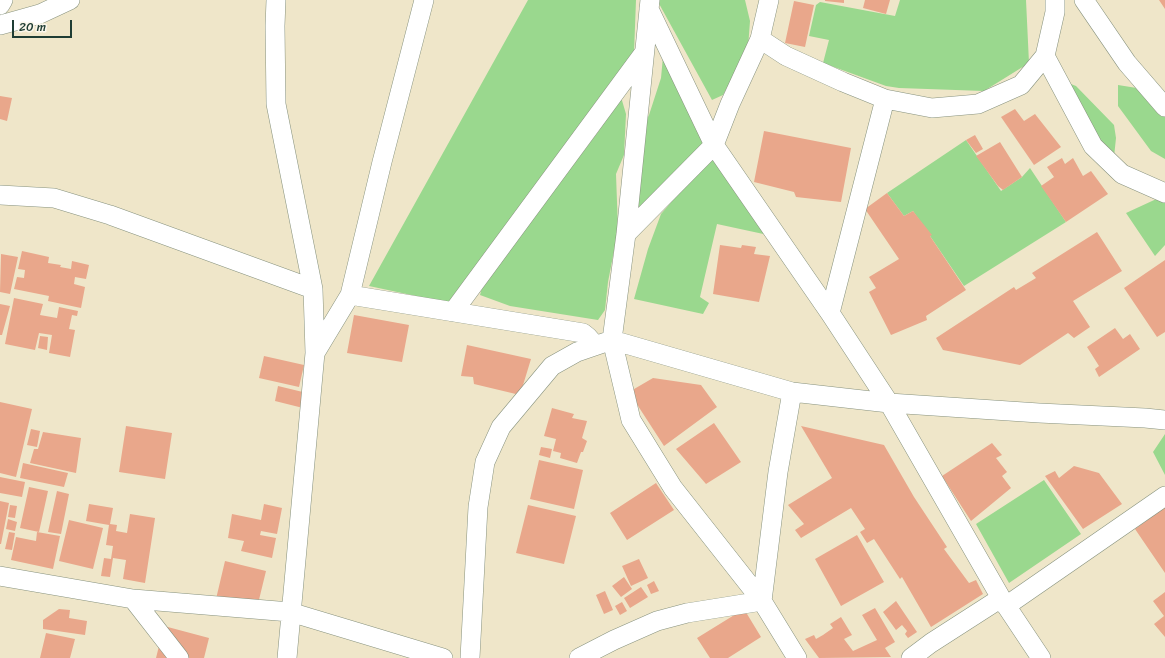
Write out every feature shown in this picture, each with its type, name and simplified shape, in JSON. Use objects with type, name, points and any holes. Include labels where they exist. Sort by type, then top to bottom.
[{"type":"street","points":[[0,5],[3,0]]},
{"type":"street","points":[[0,25],[40,14],[70,0]]},
{"type":"street","points":[[276,0],[276,104],[313,289],[315,353],[290,612],[287,658]]},
{"type":"street","points":[[315,353],[350,295],[382,162],[424,0]]},
{"type":"street","points":[[626,234],[714,145],[730,104],[760,39],[769,0]]},
{"type":"street","points":[[760,39],[786,56],[885,99],[932,108],[978,104],[1021,84],[1045,56],[1055,12],[1055,0]]},
{"type":"street","points":[[1084,0],[1128,63],[1165,107]]},
{"type":"street","points":[[649,4],[626,234],[603,343],[631,420],[673,488],[762,601],[797,658]]},
{"type":"street","points":[[649,4],[714,145],[830,313],[889,403],[1004,602],[1041,658]]},
{"type":"street","points":[[453,312],[644,52]]},
{"type":"street","points":[[1045,56],[1093,146],[1122,174],[1165,193]]},
{"type":"street","points":[[830,313],[885,99]]},
{"type":"street","points":[[0,195],[54,198],[110,215],[313,289]]},
{"type":"street","points":[[350,295],[583,333],[603,343],[792,392],[889,403],[1165,420]]},
{"type":"street","points":[[470,658],[478,507],[485,462],[501,427],[552,366],[577,352],[603,343]]},
{"type":"street","points":[[762,601],[778,472],[792,392]]},
{"type":"street","points":[[911,658],[931,643],[1004,602],[1165,496]]},
{"type":"street","points":[[0,576],[133,599],[290,612],[444,658]]},
{"type":"street","points":[[133,599],[179,658]]},
{"type":"street","points":[[579,658],[614,640],[657,621],[687,613],[762,601]]},
{"type":"green space","points":[[528,0],[636,0],[634,53],[449,303],[369,286]]},
{"type":"green space","points":[[657,0],[745,0],[750,21],[748,48],[723,95],[712,100]]},
{"type":"green space","points":[[900,0],[1026,0],[1029,63],[984,91],[899,88],[886,86],[823,63],[829,40],[809,36],[816,5],[820,2],[895,16]]},
{"type":"green space","points":[[664,46],[706,140],[633,222],[640,133],[649,115],[661,78]]},
{"type":"green space","points":[[1063,81],[1076,86],[1114,125],[1116,138],[1114,157],[1096,142]]},
{"type":"green space","points":[[1118,85],[1143,89],[1165,114],[1165,159],[1151,151],[1118,106]]},
{"type":"green space","points":[[621,97],[626,114],[624,155],[616,174],[618,230],[608,282],[605,310],[598,320],[510,306],[480,295],[483,284],[598,132]]},
{"type":"green space","points":[[966,140],[1001,191],[1022,177],[1030,168],[1066,222],[964,286],[913,211],[904,216],[887,193]]},
{"type":"green space","points":[[713,154],[768,235],[717,224],[700,297],[709,303],[703,314],[634,299],[648,249],[661,214]]},
{"type":"green space","points":[[1165,195],[1165,245],[1155,256],[1126,213]]},
{"type":"green space","points":[[1165,434],[1165,475],[1153,452]]},
{"type":"green space","points":[[1044,480],[1081,534],[1009,583],[976,524]]},
{"type":"building","points":[[844,0],[844,3],[825,1]]},
{"type":"building","points":[[865,0],[890,0],[886,14],[863,8]]},
{"type":"building","points":[[1159,0],[1165,0],[1165,9]]},
{"type":"building","points":[[794,1],[814,5],[805,47],[785,43]]},
{"type":"building","points":[[0,96],[12,98],[7,121],[0,119]]},
{"type":"building","points":[[1015,109],[1024,121],[1035,114],[1061,147],[1034,165],[1001,117]]},
{"type":"building","points":[[764,131],[851,148],[841,202],[796,197],[794,192],[754,182]]},
{"type":"building","points":[[975,135],[983,149],[976,153],[966,140]]},
{"type":"building","points":[[1000,142],[1022,177],[1003,190],[998,186],[976,156]]},
{"type":"building","points":[[1062,158],[1065,164],[1073,158],[1083,176],[1091,171],[1108,194],[1066,222],[1041,186],[1054,177],[1047,167]]},
{"type":"building","points":[[887,193],[904,216],[913,211],[932,235],[930,236],[966,290],[926,316],[927,320],[891,335],[869,292],[876,288],[869,277],[899,259],[865,209]]},
{"type":"building","points":[[1097,232],[1122,271],[1073,301],[1090,327],[1074,338],[1068,333],[1020,365],[943,350],[936,338],[1014,287],[1016,290],[1036,278],[1032,273]]},
{"type":"building","points":[[720,245],[741,248],[742,245],[756,247],[754,254],[770,256],[759,302],[713,294]]},
{"type":"building","points":[[22,251],[49,257],[48,263],[61,265],[60,267],[71,269],[72,261],[89,265],[86,279],[75,277],[74,284],[85,287],[81,308],[48,301],[49,296],[14,289],[17,277],[24,278],[25,270],[18,269]]},
{"type":"building","points":[[1,254],[18,257],[10,294],[0,292]]},
{"type":"building","points":[[1165,260],[1165,332],[1157,337],[1124,288]]},
{"type":"building","points":[[14,298],[43,304],[40,315],[57,318],[59,307],[78,311],[77,316],[72,315],[69,329],[75,330],[70,357],[49,353],[52,335],[39,333],[35,350],[5,344]]},
{"type":"building","points":[[0,304],[10,306],[2,335],[0,335]]},
{"type":"building","points":[[354,315],[409,325],[402,362],[347,353]]},
{"type":"building","points":[[1115,328],[1123,339],[1130,334],[1140,349],[1099,377],[1095,369],[1099,366],[1087,347]]},
{"type":"building","points":[[40,336],[48,337],[47,350],[38,348]]},
{"type":"building","points":[[467,345],[531,359],[520,395],[474,384],[473,377],[461,376]]},
{"type":"building","points":[[264,356],[304,365],[299,387],[259,378]]},
{"type":"building","points":[[653,378],[701,385],[717,407],[664,446],[629,392]]},
{"type":"building","points":[[278,386],[311,394],[307,409],[275,401]]},
{"type":"building","points":[[0,402],[32,409],[16,477],[0,473]]},
{"type":"building","points":[[552,408],[574,414],[572,418],[587,421],[582,438],[587,441],[577,463],[560,458],[561,453],[553,451],[556,439],[544,436]]},
{"type":"building","points":[[714,423],[741,462],[706,484],[676,449]]},
{"type":"building","points":[[126,426],[172,433],[165,479],[119,472]]},
{"type":"building","points":[[801,426],[884,445],[914,497],[947,547],[944,549],[969,583],[976,580],[983,594],[931,627],[902,577],[900,579],[874,539],[867,543],[860,532],[865,529],[851,508],[801,538],[795,530],[804,524],[788,505],[832,478]]},
{"type":"building","points":[[31,429],[40,431],[37,447],[27,445]]},
{"type":"building","points":[[43,432],[81,438],[76,473],[30,463],[34,449],[38,449]]},
{"type":"building","points":[[992,443],[1002,455],[996,458],[1007,472],[1002,476],[1011,488],[971,521],[942,476]]},
{"type":"building","points":[[541,447],[552,449],[550,458],[539,455]]},
{"type":"building","points":[[539,460],[583,470],[574,509],[530,499]]},
{"type":"building","points":[[23,463],[68,473],[64,487],[20,478]]},
{"type":"building","points":[[1074,466],[1099,473],[1122,504],[1083,529],[1045,476],[1055,471],[1059,478]]},
{"type":"building","points":[[0,477],[25,482],[22,497],[0,493]]},
{"type":"building","points":[[656,483],[674,510],[627,540],[610,513]]},
{"type":"building","points":[[29,487],[48,491],[39,532],[20,528]]},
{"type":"building","points":[[57,491],[69,494],[61,534],[48,532]]},
{"type":"building","points":[[0,501],[9,503],[1,544],[0,544]]},
{"type":"building","points":[[89,504],[113,508],[110,524],[117,525],[116,531],[127,533],[130,514],[155,518],[145,583],[123,579],[126,560],[113,558],[110,577],[101,576],[104,558],[111,559],[113,546],[106,545],[109,525],[86,521]]},
{"type":"building","points":[[264,504],[282,508],[277,534],[261,531],[260,535],[276,538],[272,558],[241,551],[244,541],[228,538],[232,514],[261,520]]},
{"type":"building","points":[[10,505],[17,506],[15,518],[8,517]]},
{"type":"building","points":[[528,505],[576,516],[564,564],[516,553]]},
{"type":"building","points":[[1165,507],[1165,573],[1135,529]]},
{"type":"building","points":[[8,519],[17,522],[15,531],[6,529]]},
{"type":"building","points":[[69,520],[103,528],[93,569],[59,561]]},
{"type":"building","points":[[9,532],[15,533],[12,550],[5,549]]},
{"type":"building","points":[[37,532],[60,536],[53,569],[11,560],[16,537],[36,541]]},
{"type":"building","points":[[857,535],[884,582],[841,606],[815,559]]},
{"type":"building","points":[[639,559],[648,578],[631,586],[622,566]]},
{"type":"building","points":[[225,561],[266,571],[257,608],[216,599]]},
{"type":"building","points":[[624,577],[632,589],[621,597],[612,586]]},
{"type":"building","points":[[654,581],[659,591],[651,594],[647,585]]},
{"type":"building","points":[[641,587],[648,597],[630,608],[624,598]]},
{"type":"building","points":[[605,591],[613,610],[604,614],[596,595]]},
{"type":"building","points":[[1165,592],[1165,637],[1154,624],[1164,616],[1153,601]]},
{"type":"building","points":[[896,601],[917,632],[908,638],[905,634],[907,631],[902,625],[896,630],[883,612]]},
{"type":"building","points":[[622,602],[627,611],[620,615],[615,606]]},
{"type":"building","points":[[875,608],[895,642],[885,648],[891,657],[819,658],[805,639],[814,635],[816,639],[823,635],[833,628],[830,624],[841,617],[852,635],[844,639],[853,651],[877,640],[862,615]]},
{"type":"building","points":[[59,609],[70,610],[69,618],[87,621],[85,635],[43,629],[43,620]]},
{"type":"building","points":[[744,609],[761,637],[728,658],[710,658],[697,638]]},
{"type":"building","points":[[164,626],[209,638],[204,658],[156,658]]},
{"type":"building","points":[[46,633],[75,639],[70,658],[40,658]]}]
